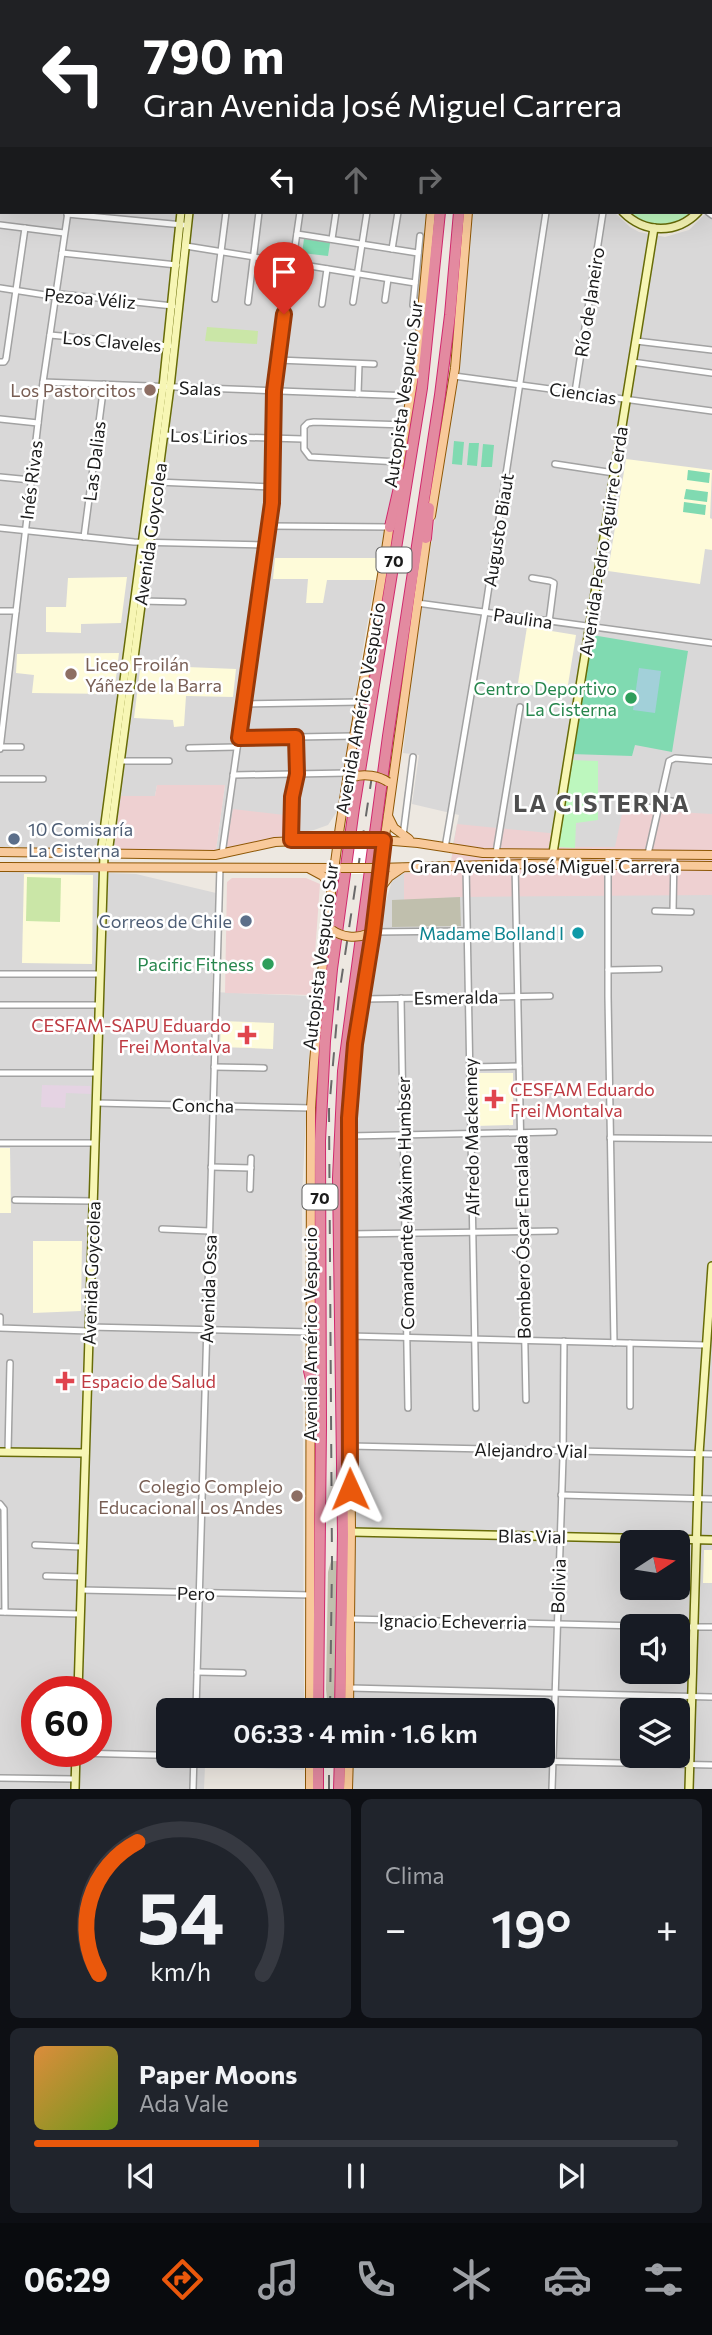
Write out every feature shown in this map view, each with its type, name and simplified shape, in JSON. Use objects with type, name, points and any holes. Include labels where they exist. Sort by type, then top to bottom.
[{"type":"highway","name":"Autopista Vespucio Sur","points":[[318,1698],[320,1152],[327,1018],[356,795],[422,388],[440,214]]},
{"type":"highway","name":"Autopista Vespucio Sur","points":[[340,1698],[343,1535],[338,1178],[344,1056],[386,748],[440,395],[459,214]]},
{"type":"highway","points":[[390,527],[422,388]]},
{"type":"highway","points":[[426,538],[440,395]]},
{"type":"highway","points":[[339,1367],[348,1219]]},
{"type":"highway","points":[[309,1371],[321,1426]]},
{"type":"highway","points":[[318,1768],[318,1789]]},
{"type":"highway","points":[[339,1789],[343,1768]]},
{"type":"main road","name":"Avenida Américo Vespucio","points":[[310,1698],[311,1108],[331,889],[338,868],[342,839],[341,818],[350,778],[354,736],[411,396],[431,214]]},
{"type":"main road","points":[[350,1698],[348,1219],[352,1079],[378,867],[388,816],[390,785],[426,538],[454,376],[468,214]]},
{"type":"main road","points":[[350,778],[361,775],[379,777],[390,785]]},
{"type":"main road","points":[[388,816],[394,828],[418,843]]},
{"type":"main road","points":[[317,839],[333,830],[341,818]]},
{"type":"main road","name":"Gran Avenida José Miguel Carrera","points":[[0,852],[222,854],[266,843],[342,839],[418,843],[474,853],[712,855]]},
{"type":"main road","points":[[541,864],[553,853]]},
{"type":"main road","name":"Gran Avenida José Miguel Carrera","points":[[0,867],[338,868],[515,864],[712,866]]},
{"type":"main road","points":[[377,892],[389,877],[404,867]]},
{"type":"main road","points":[[307,868],[323,876],[331,889]]},
{"type":"main road","points":[[327,921],[332,930],[341,935],[354,937],[371,932]]},
{"type":"main road","points":[[310,1768],[310,1789]]},
{"type":"main road","points":[[347,1768],[348,1789]]},
{"type":"street","name":"Inés Rivas","points":[[0,748],[43,382],[67,214]]},
{"type":"street","points":[[77,214],[184,225]]},
{"type":"street","name":"Avenida Goycolea","points":[[180,265],[186,246],[181,214]]},
{"type":"street","name":"Avenida Goycolea","points":[[78,1676],[104,854],[102,846],[146,542],[184,225],[188,214]]},
{"type":"street","points":[[215,299],[226,214]]},
{"type":"street","points":[[247,302],[260,214]]},
{"type":"street","points":[[222,854],[269,526],[274,391],[300,214]]},
{"type":"street","points":[[332,240],[336,214]]},
{"type":"street","points":[[353,302],[367,214]]},
{"type":"street","points":[[392,249],[398,214]]},
{"type":"street","name":"Augusto Biaut","points":[[445,848],[485,612],[546,214]]},
{"type":"street","name":"Río de Janeiro","points":[[575,392],[603,214]]},
{"type":"street","points":[[626,214],[636,222],[654,228],[679,225],[695,214]]},
{"type":"street","points":[[0,225],[64,233]]},
{"type":"street","points":[[0,362],[6,359],[25,228]]},
{"type":"street","name":"Avenida Pedro Aguirre Cerda","points":[[553,853],[654,228]]},
{"type":"street","points":[[297,234],[418,253]]},
{"type":"street","points":[[413,305],[420,236]]},
{"type":"street","points":[[186,246],[415,283]]},
{"type":"street","points":[[62,253],[180,265]]},
{"type":"street","points":[[322,304],[327,269]]},
{"type":"street","points":[[385,300],[388,279]]},
{"type":"street","name":"Pezoa Véliz","points":[[0,288],[175,307]]},
{"type":"street","name":"Los Claveles","points":[[50,335],[171,347]]},
{"type":"street","points":[[636,341],[712,350]]},
{"type":"street","points":[[278,360],[374,364]]},
{"type":"street","points":[[632,362],[712,373]]},
{"type":"street","points":[[358,394],[359,363]]},
{"type":"street","name":"Ciencias","points":[[454,376],[712,411]]},
{"type":"street","name":"Salas","points":[[43,382],[411,396]]},
{"type":"street","name":"Las Dalias","points":[[84,537],[104,384]]},
{"type":"street","points":[[0,419],[38,423]]},
{"type":"street","points":[[399,462],[310,457],[305,452],[304,427],[311,422],[406,425]]},
{"type":"street","name":"Los Lirios","points":[[160,434],[303,439]]},
{"type":"street","points":[[555,464],[614,473]]},
{"type":"street","points":[[0,477],[32,480]]},
{"type":"street","points":[[153,482],[272,487]]},
{"type":"street","points":[[269,526],[390,527]]},
{"type":"street","points":[[0,528],[146,542],[266,545]]},
{"type":"street","name":"Avenida Goycolea","points":[[104,854],[108,846],[120,761],[146,542]]},
{"type":"street","points":[[532,578],[554,583],[548,622]]},
{"type":"street","points":[[141,601],[183,602]]},
{"type":"street","name":"Paulina","points":[[417,603],[712,643]]},
{"type":"street","points":[[0,611],[16,611]]},
{"type":"street","points":[[243,704],[361,702]]},
{"type":"street","points":[[496,853],[520,707]]},
{"type":"street","points":[[239,738],[354,736]]},
{"type":"street","points":[[291,840],[292,797],[297,774],[296,737]]},
{"type":"street","points":[[0,748],[21,747]]},
{"type":"street","points":[[189,748],[237,747]]},
{"type":"street","points":[[403,836],[413,757]]},
{"type":"street","points":[[648,854],[670,760],[677,758],[712,761]]},
{"type":"street","points":[[120,761],[169,761]]},
{"type":"street","points":[[233,775],[297,774],[350,778]]},
{"type":"street","points":[[0,779],[43,779]]},
{"type":"street","points":[[660,799],[682,803]]},
{"type":"street","points":[[637,805],[657,809]]},
{"type":"street","points":[[608,853],[614,1343]]},
{"type":"street","points":[[673,911],[674,854]]},
{"type":"street","name":"Bombero Óscar Encalada","points":[[515,864],[526,1401]]},
{"type":"street","name":"Alfredo Mackenney","points":[[466,865],[476,1408]]},
{"type":"street","name":"Avenida Ossa","points":[[196,1698],[220,867]]},
{"type":"street","points":[[655,911],[691,912]]},
{"type":"street","points":[[371,932],[467,930]]},
{"type":"street","points":[[608,970],[659,970]]},
{"type":"street","points":[[0,974],[100,974]]},
{"type":"street","name":"Esmeralda","points":[[362,999],[550,996]]},
{"type":"street","name":"Comandante Máximo Humbser","points":[[401,998],[408,1408]]},
{"type":"street","points":[[0,1005],[99,1005]]},
{"type":"street","points":[[470,1067],[519,1066]]},
{"type":"street","points":[[214,1067],[264,1068]]},
{"type":"street","points":[[0,1073],[97,1073]]},
{"type":"street","name":"Concha","points":[[96,1103],[311,1108]]},
{"type":"street","points":[[349,1136],[554,1132]]},
{"type":"street","points":[[610,1138],[712,1139]]},
{"type":"street","points":[[0,1143],[94,1143]]},
{"type":"street","points":[[250,1189],[251,1158]]},
{"type":"street","points":[[211,1167],[251,1168]]},
{"type":"street","points":[[15,1200],[93,1201]]},
{"type":"street","points":[[162,1229],[209,1231]]},
{"type":"street","points":[[348,1234],[555,1231]]},
{"type":"street","points":[[712,1266],[705,1345],[708,1356],[699,1454],[690,1764],[712,1765]]},
{"type":"street","points":[[1,1317],[0,1328],[310,1332]]},
{"type":"street","points":[[349,1336],[705,1345]]},
{"type":"street","name":"Bolivia","points":[[555,1698],[564,1341]]},
{"type":"street","points":[[630,1343],[630,1406]]},
{"type":"street","points":[[10,1363],[4,1452],[85,1453]]},
{"type":"street","name":"Alejandro Vial","points":[[350,1446],[712,1454]]},
{"type":"street","points":[[561,1495],[712,1499]]},
{"type":"street","points":[[1,1505],[3,1612],[80,1614]]},
{"type":"street","name":"Blas Vial","points":[[351,1532],[712,1540]]},
{"type":"street","points":[[35,1545],[82,1547]]},
{"type":"street","points":[[46,1576],[81,1577]]},
{"type":"street","name":"Pero","points":[[81,1590],[311,1595]]},
{"type":"street","name":"Ignacio Echeverria","points":[[351,1619],[620,1626]]},
{"type":"street","points":[[690,1627],[712,1628]]},
{"type":"street","points":[[197,1672],[243,1674]]},
{"type":"street","points":[[350,1688],[712,1697]]},
{"type":"street","points":[[112,1753],[156,1755]]},
{"type":"street","points":[[555,1761],[620,1762]]},
{"type":"street","points":[[75,1767],[75,1789]]},
{"type":"street","points":[[193,1789],[194,1768]]},
{"type":"street","name":"Bolivia","points":[[552,1789],[553,1768]]},
{"type":"street","points":[[689,1789],[690,1768]]},
{"type":"street","points":[[0,1778],[75,1779]]},
{"type":"shaded area","points":[[0,214],[427,214],[420,303],[392,490],[365,636],[338,810],[328,825],[216,850],[225,785],[157,785],[155,796],[114,850],[0,847]]},
{"type":"shaded area","points":[[473,214],[616,214],[639,232],[665,237],[689,230],[705,214],[712,214],[712,849],[476,847],[453,844],[459,815],[412,804],[419,755],[403,753],[412,673],[453,397]]},
{"type":"shaded area","points":[[626,459],[712,470],[712,550],[705,549],[700,584],[608,571]]},
{"type":"shaded area","points":[[275,558],[380,558],[376,580],[327,580],[323,603],[306,603],[308,579],[273,579]]},
{"type":"shaded area","points":[[127,577],[121,623],[81,624],[81,633],[46,632],[46,607],[66,607],[68,578]]},
{"type":"shaded area","points":[[527,627],[576,635],[567,691],[518,683]]},
{"type":"shaded area","name":"Liceo Froilán Yáñez de la Barra","points":[[119,653],[114,694],[32,693],[34,675],[16,673],[17,654]]},
{"type":"shaded area","points":[[187,667],[236,669],[233,697],[186,696],[184,726],[174,727],[173,720],[134,718],[140,670],[186,672]]},
{"type":"shaded area","points":[[157,785],[225,785],[216,850],[114,850],[121,796],[155,796]]},
{"type":"shaded area","points":[[233,809],[285,815],[282,837],[225,850]]},
{"type":"shaded area","points":[[623,809],[712,814],[712,895],[404,900],[404,873],[449,873],[457,824],[559,834],[557,847],[615,847]]},
{"type":"shaded area","points":[[0,869],[136,874],[216,893],[212,992],[312,996],[302,1196],[304,1698],[156,1698],[156,1768],[205,1768],[204,1789],[0,1789]]},
{"type":"shaded area","points":[[404,873],[712,874],[712,1789],[353,1789],[353,1768],[555,1768],[555,1698],[353,1698],[356,1076],[373,947],[392,880]]},
{"type":"shaded area","points":[[24,874],[93,875],[92,964],[22,963]]},
{"type":"shaded area","points":[[232,878],[306,878],[320,884],[312,995],[225,993],[227,882]]},
{"type":"shaded area","points":[[460,897],[461,926],[392,927],[392,900]]},
{"type":"shaded area","name":"CESFAM-SAPU Eduardo Frei Montalva","points":[[221,1021],[274,1023],[273,1049],[220,1047]]},
{"type":"shaded area","name":"CESFAM Eduardo Frei Montalva","points":[[475,1073],[513,1073],[513,1125],[476,1126]]},
{"type":"shaded area","points":[[42,1085],[91,1086],[91,1094],[66,1093],[65,1108],[41,1107]]},
{"type":"shaded area","points":[[0,1148],[10,1148],[11,1213],[0,1213]]},
{"type":"shaded area","points":[[33,1241],[82,1241],[81,1311],[33,1313]]},
{"type":"shaded area","points":[[704,1550],[712,1550],[712,1583],[703,1583]]},
{"type":"shaded area","points":[[331,1561],[338,1561],[341,1573],[336,1698],[327,1698],[326,1689],[328,1572]]},
{"type":"shaded area","points":[[254,1768],[304,1768],[304,1770]]},
{"type":"green space","points":[[629,214],[691,214],[677,223],[660,226]]},
{"type":"green space","points":[[304,239],[330,243],[328,256],[302,253]]},
{"type":"green space","points":[[207,327],[258,331],[257,344],[205,341]]},
{"type":"green space","points":[[454,441],[464,442],[462,465],[452,464]]},
{"type":"green space","points":[[469,443],[479,443],[477,466],[467,465]]},
{"type":"green space","points":[[483,444],[494,445],[492,467],[481,467]]},
{"type":"green space","points":[[688,470],[710,473],[709,483],[687,480]]},
{"type":"green space","points":[[686,489],[708,492],[707,502],[684,499]]},
{"type":"green space","points":[[684,502],[706,505],[705,515],[683,512]]},
{"type":"green space","name":"Centro Deportivo La Cisterna","points":[[592,635],[688,651],[672,752],[635,745],[632,756],[571,754]]},
{"type":"green space","points":[[570,760],[598,761],[598,820],[576,823],[575,848],[557,847]]},
{"type":"green space","points":[[27,877],[61,878],[60,922],[26,921]]},
{"type":"water","points":[[639,668],[661,671],[655,713],[633,710]]},
{"type":"pier","points":[[345,830],[382,832],[375,874],[340,874]]},
{"type":"railway","points":[[330,1698],[332,1563],[329,1110],[339,995],[373,769]]},
{"type":"railway","points":[[329,1768],[329,1789]]},
{"type":"place","name":"Los Pastorcitos","points":[[150,390]]},
{"type":"place","name":"Liceo Froilán Yáñez de la Barra","points":[[71,674]]},
{"type":"place","name":"Centro Deportivo La Cisterna","points":[[631,698]]},
{"type":"place","name":"10 Comisaría La Cisterna","points":[[14,839]]},
{"type":"place","name":"Correos de Chile","points":[[246,921]]},
{"type":"place","name":"Madame Bolland I","points":[[578,933]]},
{"type":"place","name":"Pacific Fitness","points":[[268,964]]},
{"type":"place","name":"CESFAM-SAPU Eduardo Frei Montalva","points":[[247,1035]]},
{"type":"place","name":"CESFAM Eduardo Frei Montalva","points":[[494,1099]]},
{"type":"place","name":"Espacio de Salud","points":[[65,1381]]},
{"type":"place","name":"Colegio Complejo Educacional Los Andes","points":[[297,1496]]},
{"type":"district","name":"LA CISTERNA","points":[[602,802]]},
{"type":"route","points":[[284,314],[274,391],[272,503],[239,738],[296,737],[297,774],[292,797],[291,840],[384,840],[355,1044],[349,1118],[350,1489]]}]
